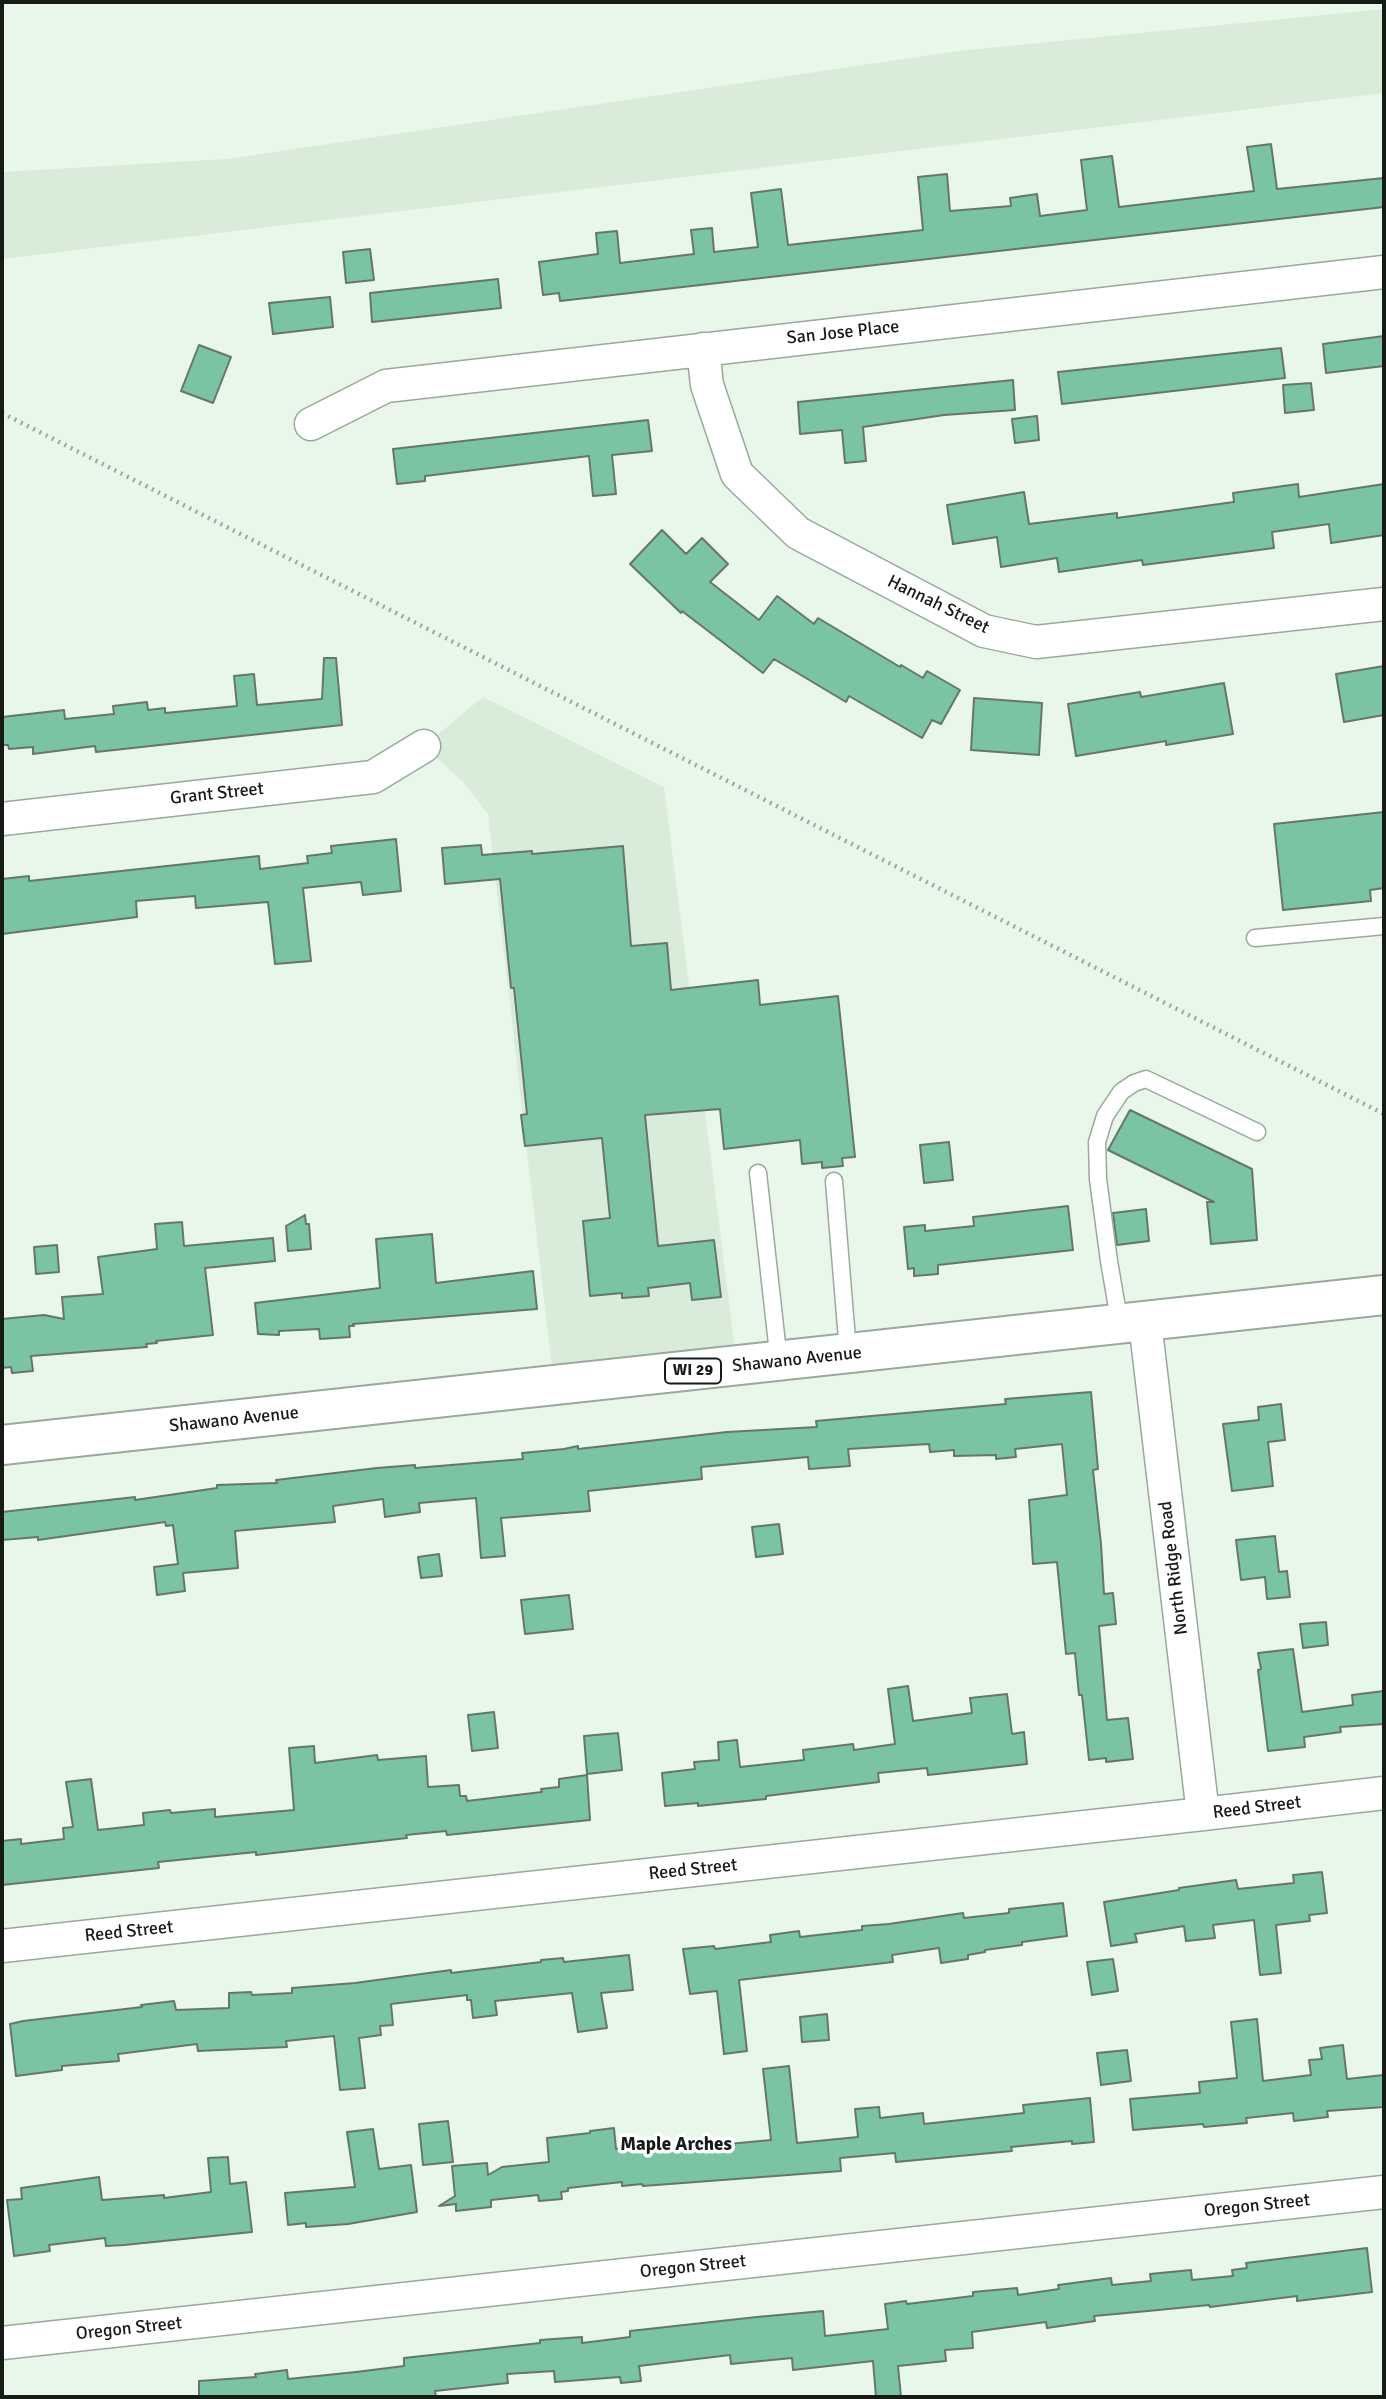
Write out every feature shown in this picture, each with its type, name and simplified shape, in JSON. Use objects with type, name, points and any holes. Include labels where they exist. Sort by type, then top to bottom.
[{"type":"main road","name":"Shawano Avenue","points":[[2,1445],[1384,1295]]},
{"type":"street","name":"San Jose Place","points":[[310,424],[386,386],[1384,272]]},
{"type":"street","name":"Hannah Street","points":[[703,349],[707,385],[737,474],[798,533],[984,631],[1036,642],[1384,604]]},
{"type":"street","name":"Grant Street","points":[[2,818],[373,777],[424,746]]},
{"type":"street","name":"North Ridge Road","points":[[1133,1324],[1203,1815]]},
{"type":"street","name":"Reed Street","points":[[2,1946],[1384,1793]]},
{"type":"street","name":"Oregon Street","points":[[2,2343],[1384,2192]]},
{"type":"lane","points":[[1255,938],[1384,926]]},
{"type":"lane","points":[[1133,1324],[1109,1261],[1098,1179],[1097,1142],[1105,1116],[1121,1092],[1133,1083],[1146,1079],[1256,1132]]},
{"type":"lane","points":[[758,1173],[779,1362]]},
{"type":"lane","points":[[834,1181],[849,1354]]},
{"type":"path","points":[[2,413],[1384,1115]]},
{"type":"shaded area","points":[[1384,9],[1384,93],[2,259],[2,172],[227,159],[958,51]]},
{"type":"shaded area","points":[[483,697],[664,787],[737,1366],[554,1386],[488,814],[463,782],[424,746]]},
{"type":"building","points":[[1271,144],[1277,189],[1384,178],[1384,207],[560,301],[559,293],[543,295],[539,262],[598,254],[596,233],[617,231],[620,263],[694,254],[691,230],[712,228],[714,252],[758,247],[751,193],[781,189],[788,245],[923,230],[918,177],[947,174],[950,211],[1011,206],[1010,198],[1037,194],[1040,216],[1087,210],[1081,160],[1112,156],[1119,207],[1254,191],[1247,147]]},
{"type":"building","points":[[370,249],[374,280],[346,283],[343,252]]},
{"type":"building","points":[[498,279],[501,308],[372,322],[370,293]]},
{"type":"building","points":[[330,297],[333,327],[273,334],[269,303]]},
{"type":"building","points":[[1384,336],[1384,366],[1326,373],[1323,344]]},
{"type":"building","points":[[199,345],[231,357],[213,403],[181,391]]},
{"type":"building","points":[[1281,348],[1285,378],[1062,404],[1058,372]]},
{"type":"building","points":[[1013,380],[1015,410],[944,415],[863,427],[866,461],[845,463],[842,430],[800,434],[798,402]]},
{"type":"building","points":[[1311,383],[1314,410],[1285,413],[1283,385]]},
{"type":"building","points":[[1037,416],[1039,440],[1015,443],[1012,419]]},
{"type":"building","points":[[648,420],[652,451],[612,455],[616,494],[593,496],[589,456],[425,476],[425,481],[397,484],[393,449]]},
{"type":"building","points":[[1298,484],[1299,497],[1384,484],[1384,535],[1331,543],[1329,524],[1272,532],[1274,548],[1143,565],[1142,560],[1059,572],[1057,558],[1001,567],[997,537],[953,544],[947,505],[1024,492],[1029,524],[1117,513],[1117,518],[1234,502],[1233,493]]},
{"type":"building","points":[[662,530],[686,554],[702,538],[728,564],[710,582],[759,620],[777,596],[814,624],[818,618],[900,667],[901,665],[923,678],[927,671],[960,690],[941,724],[932,720],[922,738],[849,696],[846,702],[774,659],[763,673],[682,611],[681,613],[630,564]]},
{"type":"building","points":[[324,658],[336,658],[342,725],[96,752],[95,746],[33,754],[33,747],[9,749],[8,745],[2,745],[2,717],[64,710],[65,719],[114,714],[113,706],[147,702],[148,710],[165,708],[165,713],[237,706],[234,676],[254,674],[257,705],[322,699]]},
{"type":"building","points":[[1384,666],[1384,715],[1344,722],[1336,674]]},
{"type":"building","points":[[1224,683],[1233,734],[1166,745],[1166,741],[1076,756],[1068,704],[1140,692],[1141,697]]},
{"type":"building","points":[[974,698],[1042,703],[1039,755],[971,750]]},
{"type":"building","points":[[1384,812],[1384,888],[1370,890],[1371,901],[1283,910],[1274,824]]},
{"type":"building","points":[[396,839],[401,891],[363,895],[361,882],[303,888],[311,961],[275,964],[268,902],[196,908],[195,896],[136,901],[137,917],[2,934],[2,879],[29,876],[29,881],[259,856],[260,869],[308,863],[307,856],[332,853],[331,846]]},
{"type":"building","points":[[481,845],[482,855],[532,851],[532,854],[623,846],[631,946],[667,943],[671,990],[758,980],[760,1005],[838,996],[855,1157],[842,1158],[843,1166],[822,1168],[822,1162],[802,1164],[800,1140],[724,1149],[720,1109],[645,1115],[658,1246],[714,1240],[721,1297],[692,1300],[690,1283],[648,1288],[649,1296],[622,1298],[622,1293],[590,1296],[583,1221],[610,1218],[602,1138],[525,1146],[521,1115],[527,1114],[500,879],[445,884],[442,848]]},
{"type":"building","points":[[1130,1110],[1252,1169],[1257,1240],[1211,1244],[1207,1202],[1214,1202],[1108,1150]]},
{"type":"building","points":[[949,1142],[953,1180],[924,1183],[920,1145]]},
{"type":"building","points":[[1068,1206],[1073,1250],[938,1265],[938,1274],[914,1276],[914,1268],[908,1269],[904,1227],[925,1225],[925,1231],[974,1226],[973,1217]]},
{"type":"building","points":[[1146,1209],[1149,1241],[1117,1245],[1113,1213]]},
{"type":"building","points":[[305,1215],[306,1224],[309,1224],[311,1249],[288,1251],[286,1226]]},
{"type":"building","points":[[182,1222],[184,1246],[273,1238],[275,1261],[205,1268],[213,1335],[156,1341],[157,1343],[146,1344],[147,1347],[31,1356],[33,1371],[12,1373],[11,1367],[2,1368],[2,1319],[44,1315],[64,1319],[62,1297],[103,1294],[98,1257],[157,1249],[155,1224]]},
{"type":"building","points":[[432,1234],[436,1283],[533,1271],[537,1309],[353,1324],[354,1326],[349,1326],[350,1337],[320,1339],[319,1329],[279,1331],[279,1335],[258,1334],[255,1303],[380,1288],[376,1239]]},
{"type":"building","points":[[57,1245],[59,1272],[36,1274],[34,1247]]},
{"type":"building","points":[[1091,1392],[1098,1469],[1093,1470],[1104,1594],[1113,1593],[1116,1624],[1099,1626],[1107,1720],[1128,1718],[1133,1759],[1106,1762],[1106,1758],[1089,1760],[1075,1653],[1066,1654],[1057,1562],[1033,1564],[1029,1500],[1067,1495],[1062,1444],[1015,1449],[1016,1457],[996,1459],[996,1455],[954,1456],[954,1450],[930,1452],[929,1444],[848,1449],[850,1466],[809,1469],[808,1457],[701,1467],[702,1479],[588,1491],[590,1511],[501,1518],[505,1556],[481,1558],[476,1498],[419,1503],[420,1512],[385,1517],[383,1499],[333,1506],[335,1522],[235,1531],[238,1568],[183,1573],[185,1591],[157,1595],[154,1567],[178,1564],[173,1525],[166,1526],[165,1522],[38,1540],[38,1537],[2,1540],[2,1512],[135,1497],[135,1500],[217,1488],[217,1485],[277,1483],[276,1480],[377,1468],[415,1465],[415,1468],[523,1459],[522,1453],[578,1446],[578,1449],[727,1432],[817,1427],[816,1421],[1006,1404],[1005,1399]]},
{"type":"building","points":[[1281,1404],[1285,1440],[1268,1442],[1273,1486],[1232,1491],[1223,1424],[1259,1420],[1258,1407]]},
{"type":"building","points":[[779,1524],[783,1554],[756,1557],[752,1527]]},
{"type":"building","points":[[1275,1536],[1279,1572],[1287,1571],[1290,1597],[1267,1599],[1265,1577],[1241,1580],[1236,1540]]},
{"type":"building","points":[[439,1554],[442,1576],[421,1578],[418,1557]]},
{"type":"building","points":[[569,1595],[573,1629],[525,1634],[521,1600]]},
{"type":"building","points":[[1326,1622],[1328,1645],[1303,1648],[1300,1624]]},
{"type":"building","points":[[1293,1649],[1302,1712],[1353,1705],[1352,1695],[1384,1691],[1384,1724],[1340,1727],[1341,1732],[1304,1737],[1305,1747],[1268,1751],[1258,1653]]},
{"type":"building","points":[[908,1686],[913,1721],[972,1713],[970,1698],[1007,1694],[1012,1734],[1024,1732],[1027,1764],[928,1775],[927,1768],[878,1773],[879,1782],[766,1796],[766,1799],[698,1806],[698,1803],[665,1806],[662,1773],[695,1769],[694,1762],[719,1760],[718,1742],[737,1740],[740,1767],[804,1760],[803,1750],[853,1744],[854,1750],[895,1744],[888,1689]]},
{"type":"building","points":[[494,1712],[498,1748],[472,1751],[468,1715]]},
{"type":"building","points":[[618,1733],[622,1770],[587,1774],[584,1736]]},
{"type":"building","points":[[314,1746],[315,1763],[377,1755],[378,1760],[426,1756],[428,1787],[459,1785],[460,1796],[466,1796],[467,1801],[542,1792],[541,1789],[559,1787],[559,1779],[587,1775],[590,1820],[447,1835],[446,1831],[256,1855],[256,1852],[158,1862],[159,1868],[2,1885],[2,1841],[21,1839],[21,1844],[64,1839],[63,1828],[73,1827],[66,1782],[91,1779],[98,1830],[144,1825],[143,1813],[170,1810],[171,1813],[215,1809],[215,1817],[294,1810],[289,1748]]},
{"type":"building","points":[[1322,1872],[1327,1913],[1309,1915],[1310,1921],[1276,1925],[1281,1973],[1260,1975],[1254,1920],[1213,1925],[1215,1938],[1186,1941],[1184,1926],[1135,1934],[1137,1942],[1111,1946],[1104,1902],[1236,1880],[1238,1889],[1294,1883],[1293,1875]]},
{"type":"building","points":[[1063,1903],[1067,1936],[1022,1942],[1022,1945],[968,1955],[968,1959],[941,1963],[939,1948],[892,1955],[893,1962],[739,1980],[747,2051],[724,2054],[717,1991],[690,1994],[683,1949],[714,1946],[715,1949],[771,1942],[770,1935],[799,1931],[800,1937],[862,1930],[862,1926],[963,1913],[964,1918],[1009,1913],[1009,1909]]},
{"type":"building","points":[[629,1955],[633,1990],[601,1993],[607,2028],[578,2032],[572,1993],[495,2001],[497,2015],[473,2018],[471,2000],[467,2000],[467,1995],[391,2004],[393,2025],[380,2026],[381,2035],[359,2038],[365,2088],[340,2090],[334,2036],[286,2041],[287,2047],[198,2051],[197,2044],[118,2054],[119,2061],[62,2066],[62,2070],[16,2076],[10,2024],[23,2021],[174,2001],[176,2010],[229,2008],[229,1993],[292,1993],[292,1988],[355,1983],[451,1970],[451,1973],[541,1960],[563,1958],[564,1962]]},
{"type":"building","points":[[1113,1959],[1118,1991],[1092,1995],[1087,1962]]},
{"type":"building","points":[[827,2014],[829,2040],[802,2042],[800,2017]]},
{"type":"building","points":[[1257,2019],[1263,2081],[1311,2075],[1309,2060],[1322,2059],[1320,2048],[1343,2045],[1347,2079],[1384,2075],[1384,2107],[1327,2111],[1328,2117],[1294,2121],[1293,2113],[1246,2118],[1247,2123],[1133,2130],[1130,2099],[1200,2093],[1199,2082],[1237,2078],[1231,2022]]},
{"type":"building","points":[[1127,2050],[1131,2081],[1101,2085],[1097,2053]]},
{"type":"building","points":[[789,2066],[797,2143],[858,2137],[855,2109],[879,2107],[880,2118],[923,2113],[924,2124],[1024,2113],[1023,2105],[1090,2098],[1094,2142],[1072,2144],[1072,2141],[1011,2147],[1012,2151],[896,2162],[895,2153],[840,2158],[841,2171],[643,2186],[622,2186],[622,2182],[568,2188],[568,2191],[561,2192],[562,2199],[539,2201],[538,2195],[491,2200],[491,2207],[456,2211],[456,2204],[439,2206],[455,2196],[452,2166],[487,2163],[488,2175],[502,2167],[549,2162],[547,2138],[614,2128],[616,2149],[664,2144],[665,2150],[771,2140],[763,2069]]},
{"type":"building","points":[[448,2121],[453,2162],[423,2165],[419,2124]]},
{"type":"building","points":[[373,2129],[379,2169],[411,2165],[417,2212],[348,2224],[306,2227],[306,2223],[288,2225],[285,2193],[355,2187],[347,2132]]},
{"type":"building","points":[[228,2157],[230,2184],[246,2182],[252,2232],[106,2246],[105,2238],[49,2245],[50,2251],[14,2256],[7,2200],[22,2199],[21,2188],[99,2177],[102,2200],[164,2195],[164,2198],[211,2192],[208,2158]]},
{"type":"building","points":[[1367,2248],[1372,2292],[1297,2301],[1297,2296],[1210,2307],[1094,2316],[1095,2321],[1047,2328],[1046,2322],[972,2332],[973,2348],[945,2350],[946,2361],[898,2366],[901,2397],[876,2397],[873,2361],[793,2370],[792,2358],[731,2364],[730,2355],[639,2366],[641,2381],[621,2383],[620,2377],[555,2382],[554,2371],[507,2374],[508,2383],[435,2391],[436,2397],[199,2397],[199,2381],[256,2377],[255,2374],[287,2370],[288,2379],[356,2372],[404,2366],[404,2358],[540,2343],[540,2340],[582,2337],[582,2343],[630,2337],[630,2331],[757,2317],[823,2311],[825,2336],[888,2329],[885,2304],[973,2296],[973,2292],[1017,2288],[1018,2295],[1059,2289],[1058,2285],[1111,2278],[1112,2285],[1151,2281],[1150,2274],[1191,2270],[1192,2280],[1233,2276],[1232,2270],[1247,2268],[1246,2263]]},
{"type":"district","name":"Maple Arches","points":[[676,2145]]}]
